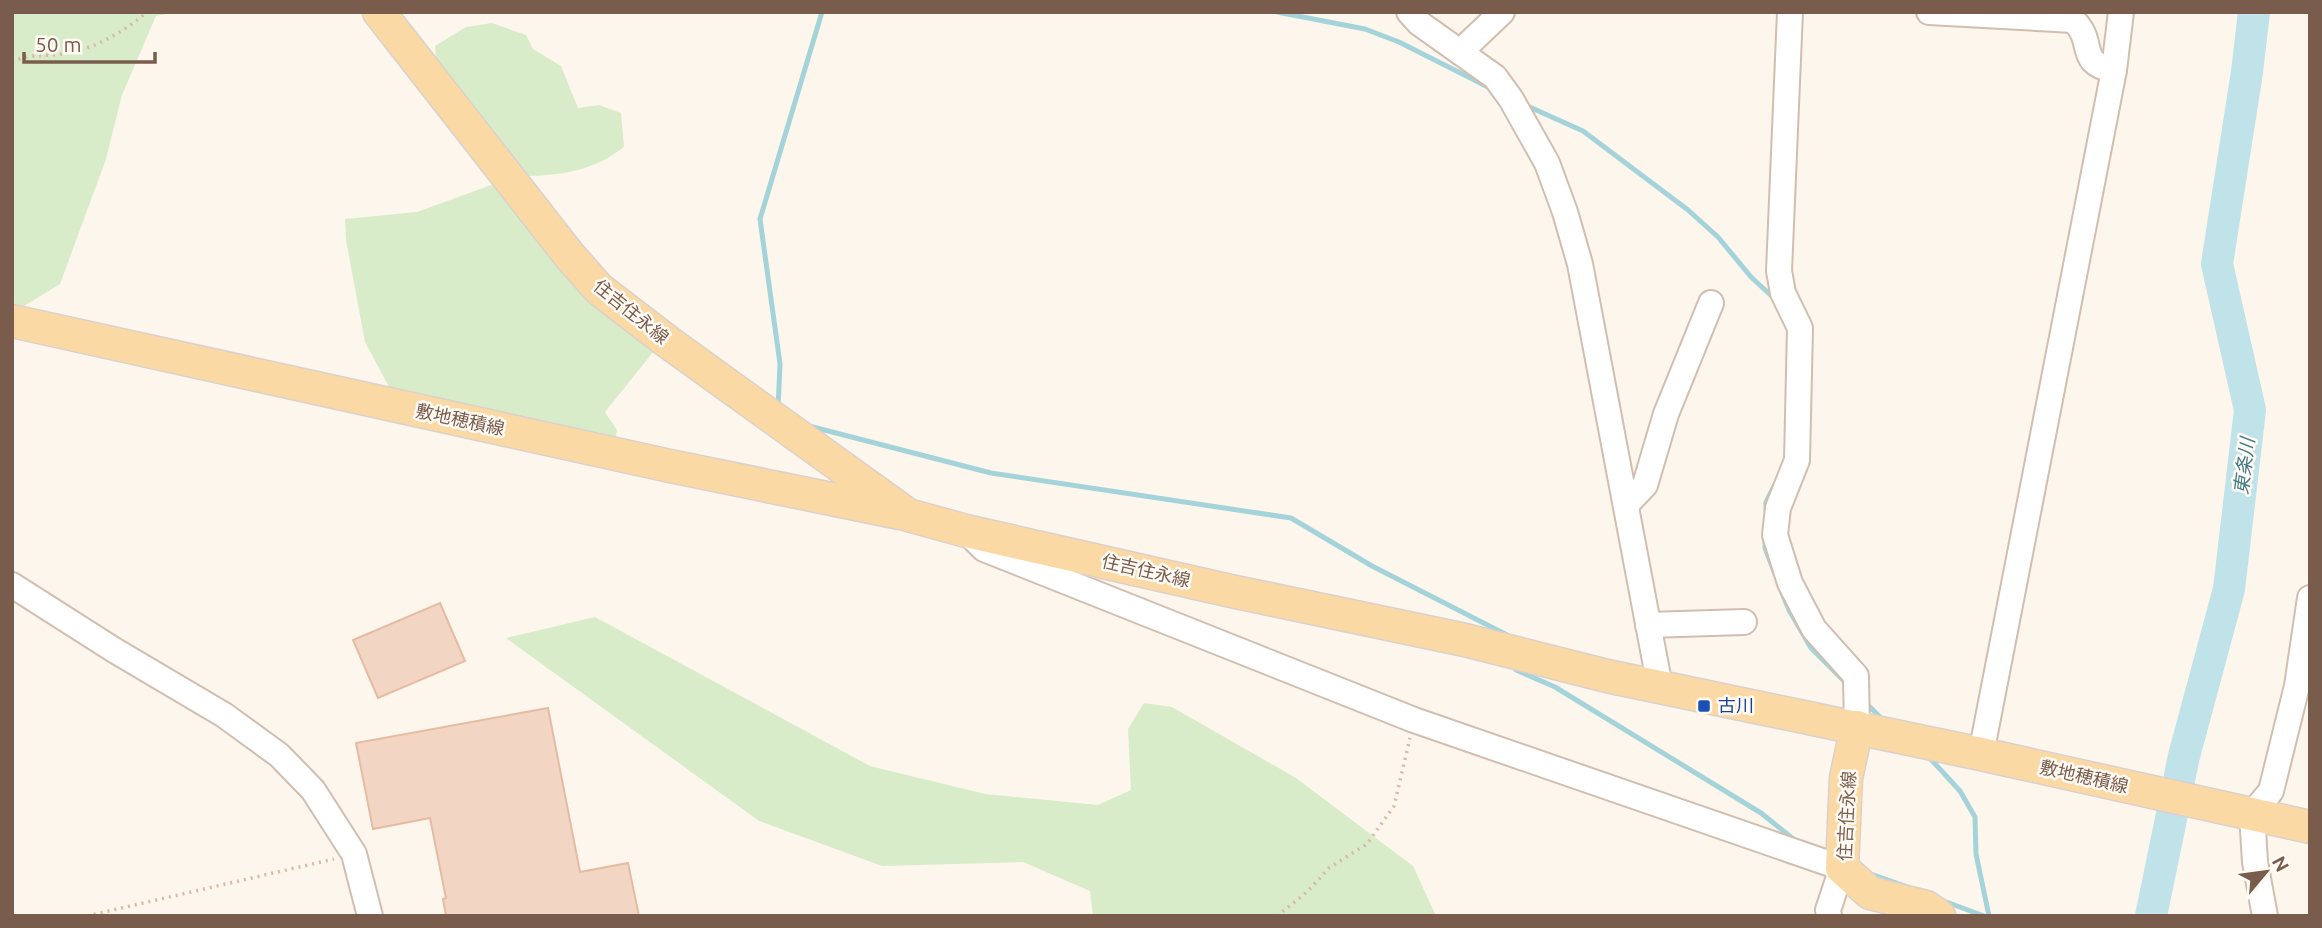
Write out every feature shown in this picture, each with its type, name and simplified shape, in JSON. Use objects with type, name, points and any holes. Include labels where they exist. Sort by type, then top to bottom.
[{"type":"main road","name":"住吉住永線","points":[[379,12],[569,255],[599,289],[908,515],[966,531],[1465,640],[1660,687],[1857,727],[1846,778],[1842,869],[1870,892],[1926,907],[1939,916]]},
{"type":"main road","name":"敷地穂積線","points":[[12,321],[670,466],[908,515]]},
{"type":"main road","name":"敷地穂積線","points":[[1857,727],[2310,827]]},
{"type":"street","points":[[1409,12],[1419,23],[1495,77],[1548,163],[1580,264],[1660,687]]},
{"type":"street","points":[[1460,52],[1502,12]]},
{"type":"street","points":[[1790,12],[1779,271],[1783,293],[1800,328],[1797,460],[1778,508],[1775,535],[1790,583],[1814,629],[1856,676],[1857,727]]},
{"type":"street","points":[[1929,12],[2073,20],[2083,29],[2090,60],[2099,68],[2114,70]]},
{"type":"street","points":[[1981,754],[2114,70],[2121,12]]},
{"type":"street","points":[[1626,505],[1645,485],[1666,414],[1712,303]]},
{"type":"street","points":[[12,338],[44,328]]},
{"type":"street","points":[[966,531],[984,549],[1414,720],[1842,869],[1828,910],[1829,916]]},
{"type":"street","points":[[12,585],[224,715],[279,755],[313,790],[354,854],[370,916]]},
{"type":"street","points":[[2265,916],[2255,862],[2252,814],[2271,791],[2297,686],[2310,598]]},
{"type":"street","points":[[1648,625],[1744,622]]},
{"type":"street","points":[[2297,686],[2310,665]]},
{"type":"path","points":[[12,62],[31,56],[82,50],[134,23],[147,12]]},
{"type":"path","points":[[1277,916],[1307,892],[1329,868],[1367,844],[1394,807],[1414,720]]},
{"type":"path","points":[[87,916],[354,854]]},
{"type":"green space","points":[[12,12],[177,12],[156,16],[122,95],[106,159],[60,284],[24,306],[12,303]]},
{"type":"green space","points":[[492,23],[526,35],[533,49],[561,66],[578,108],[599,105],[621,113],[624,147],[602,161],[579,170],[527,176],[437,72],[435,46],[466,27]]},
{"type":"green space","points":[[494,184],[591,299],[654,351],[605,412],[617,430],[615,440],[592,437],[389,387],[365,342],[346,240],[345,219],[417,212]]},
{"type":"green space","points":[[595,617],[870,766],[985,794],[1098,805],[1131,790],[1128,729],[1144,703],[1172,707],[1296,778],[1413,866],[1436,916],[1093,916],[1090,891],[1023,862],[882,866],[759,821],[506,638]]},
{"type":"building","points":[[440,603],[465,661],[378,698],[353,640]]},
{"type":"building","points":[[548,708],[580,872],[628,863],[639,916],[446,916],[443,899],[446,898],[430,818],[373,829],[356,743]]},
{"type":"waterway","points":[[778,409],[780,364],[760,219],[822,12]]},
{"type":"waterway","points":[[1277,12],[1365,29],[1399,42],[1492,89]]},
{"type":"waterway","name":"東条川","points":[[2151,916],[2184,756],[2229,589],[2250,410],[2217,264],[2254,12]]},
{"type":"waterway","points":[[1523,104],[1583,131],[1688,210],[1718,237],[1751,277],[1776,300]]},
{"type":"waterway","points":[[809,426],[991,473],[1291,518],[1372,566],[1509,636]]},
{"type":"waterway","points":[[1766,510],[1766,502],[1774,486]]},
{"type":"waterway","points":[[1765,537],[1765,548],[1775,574]]},
{"type":"waterway","points":[[1782,593],[1811,648],[1847,684]]},
{"type":"waterway","points":[[1516,670],[1555,687],[1761,813],[1796,841]]},
{"type":"waterway","points":[[1864,701],[1884,721]]},
{"type":"waterway","points":[[1927,755],[1960,791],[1975,817],[1976,854],[1989,916]]},
{"type":"waterway","points":[[1865,872],[1905,886]]},
{"type":"waterway","points":[[1941,900],[1984,916]]},
{"type":"place","name":"古川","points":[[1704,706]]}]
